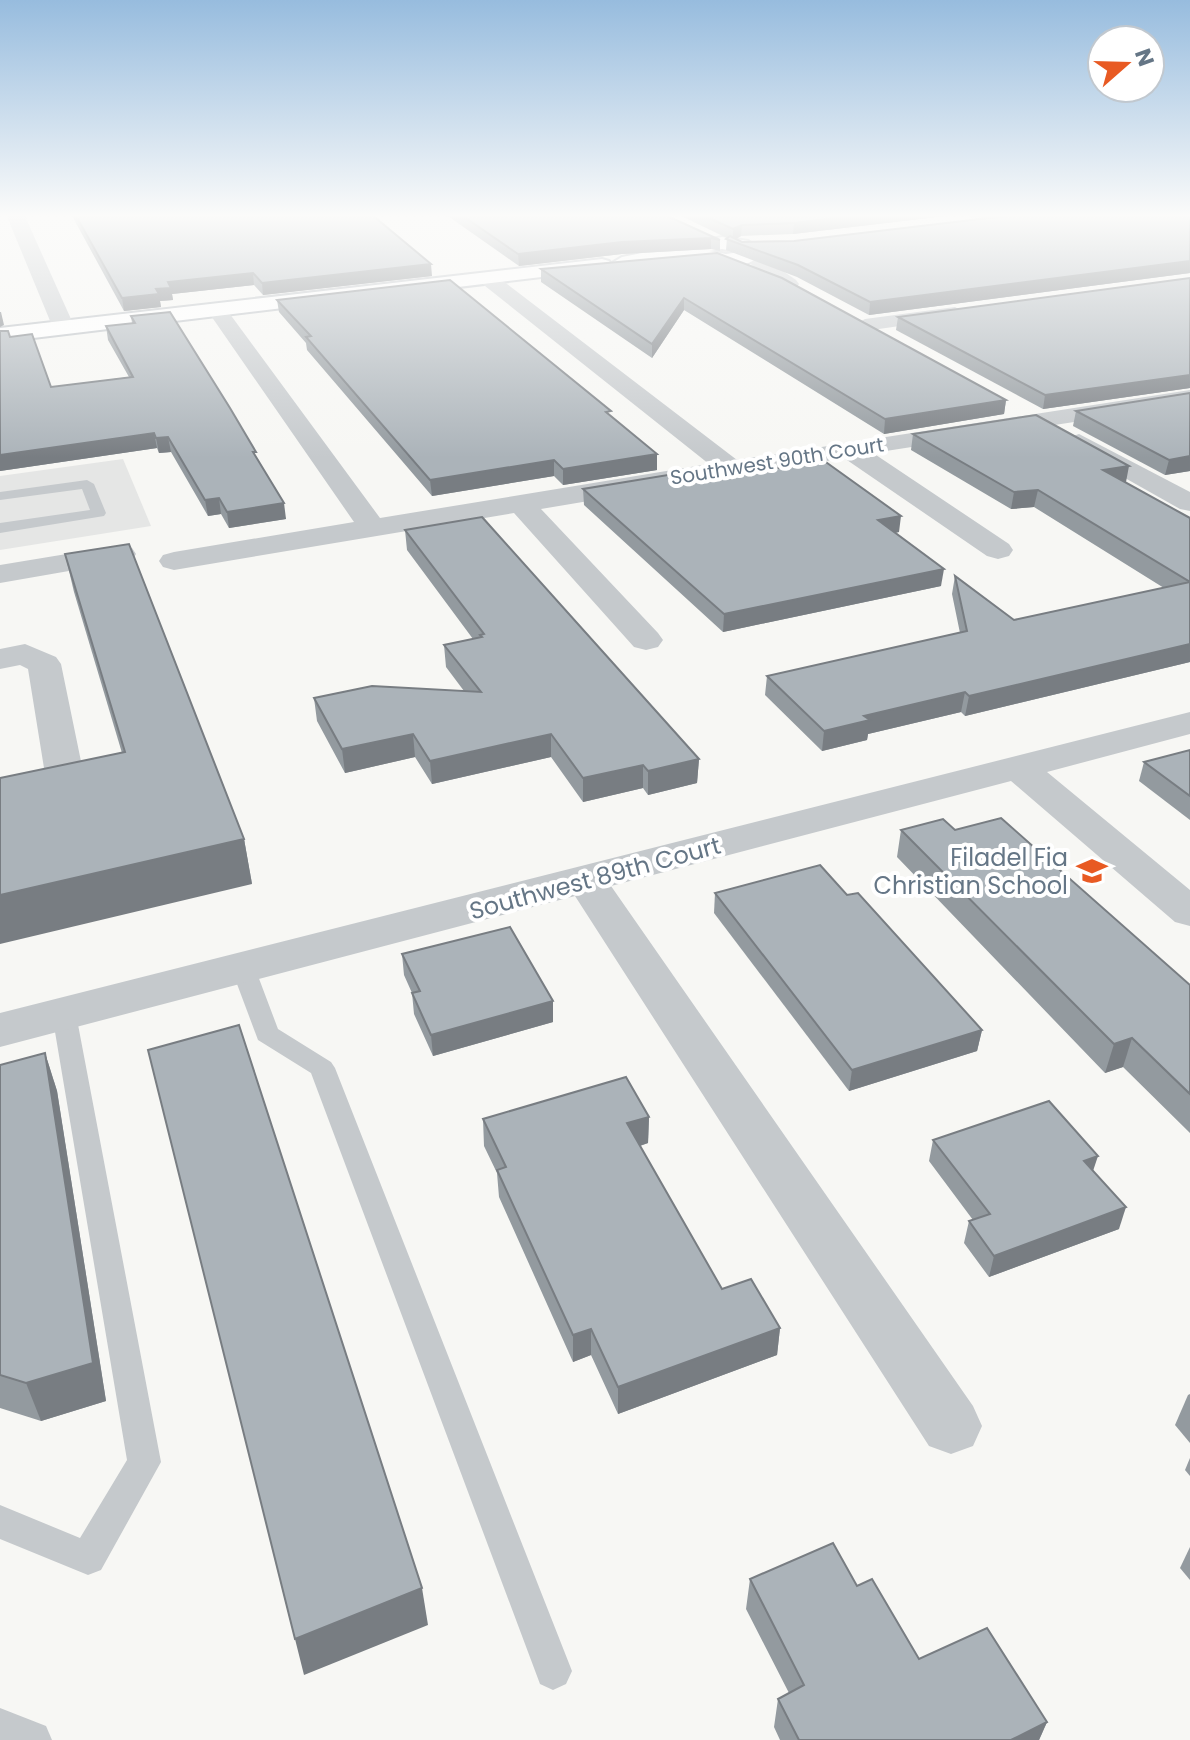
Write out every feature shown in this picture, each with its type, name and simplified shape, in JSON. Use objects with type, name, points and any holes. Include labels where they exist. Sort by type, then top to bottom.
[{"type":"street","points":[[50,295],[64,328]]},
{"type":"street","points":[[0,335],[342,295]]},
{"type":"street","points":[[509,295],[731,468]]},
{"type":"street","points":[[809,295],[814,298]]},
{"type":"street","points":[[217,310],[373,529]]},
{"type":"street","points":[[865,325],[972,311]]},
{"type":"street","points":[[840,312],[892,340]]},
{"type":"street","name":"Southwest 90th Court","points":[[174,561],[731,468],[1190,397]]},
{"type":"street","points":[[1000,399],[1190,503]]},
{"type":"street","points":[[849,449],[998,550]]},
{"type":"street","points":[[521,504],[646,640]]},
{"type":"street","points":[[0,574],[121,554]]},
{"type":"street","points":[[0,659],[25,654],[44,664],[64,771],[44,788],[0,797]]},
{"type":"street","name":"Southwest 89th Court","points":[[0,1030],[1190,723]]},
{"type":"street","points":[[1018,767],[1190,912]]},
{"type":"street","points":[[586,880],[951,1426]]},
{"type":"lane","points":[[0,496],[87,484],[99,513],[0,528]]},
{"type":"lane","points":[[243,968],[267,1034],[322,1068],[553,1671]]},
{"type":"lane","points":[[0,1522],[88,1558],[144,1462],[64,1014]]},
{"type":"lane","points":[[0,1727],[32,1740]]},
{"type":"shaded area","points":[[123,459],[151,526],[0,550],[0,476]]},
{"type":"building","points":[[319,295],[469,295],[611,411],[606,412],[657,454],[563,469],[554,460],[430,480],[306,337],[311,336],[277,300]]},
{"type":"building","points":[[580,295],[814,295],[1006,400],[885,419],[684,298],[652,344]]},
{"type":"building","points":[[857,295],[923,295],[870,302]]},
{"type":"building","points":[[1061,295],[1190,295],[1190,375],[1045,395],[898,317]]},
{"type":"building","points":[[170,312],[284,503],[227,512],[219,498],[205,500],[168,437],[156,438],[154,433],[0,455],[0,331],[8,331],[10,337],[32,334],[51,387],[133,377],[106,326],[135,323],[131,316]]},
{"type":"building","points":[[1190,393],[1190,456],[1169,460],[1076,411]]},
{"type":"building","points":[[1036,415],[1129,466],[1103,470],[1190,518],[1190,582],[1038,490],[1014,492],[913,434]]},
{"type":"building","points":[[823,460],[901,516],[878,520],[944,569],[724,614],[583,489],[680,473],[691,483]]},
{"type":"building","points":[[482,517],[699,759],[648,771],[643,765],[583,778],[551,734],[430,761],[413,734],[342,749],[314,698],[372,686],[481,692],[444,645],[484,634],[405,530]]},
{"type":"building","points":[[129,544],[244,839],[0,895],[0,778],[125,752],[65,554]]},
{"type":"building","points":[[955,576],[1014,620],[1190,582],[1190,644],[969,696],[965,692],[864,716],[870,720],[824,731],[767,676],[967,631]]},
{"type":"building","points":[[1190,750],[1190,796],[1144,762]]},
{"type":"building","points":[[1001,818],[1190,985],[1190,1094],[1132,1038],[1114,1044],[901,830],[943,819],[955,830]]},
{"type":"building","points":[[820,865],[847,895],[858,893],[982,1030],[852,1070],[715,893]]},
{"type":"building","points":[[510,927],[553,1001],[431,1035],[412,993],[420,991],[402,954]]},
{"type":"building","points":[[239,1025],[422,1588],[295,1639],[148,1050]]},
{"type":"building","points":[[45,1053],[93,1363],[26,1383],[0,1375],[0,1065]]},
{"type":"building","points":[[626,1077],[649,1117],[627,1123],[722,1289],[751,1279],[780,1328],[618,1387],[591,1329],[573,1335],[497,1170],[506,1167],[483,1119]]},
{"type":"building","points":[[1049,1101],[1098,1156],[1084,1161],[1126,1207],[994,1256],[969,1221],[990,1214],[933,1140]]},
{"type":"building","points":[[833,1543],[857,1586],[872,1579],[919,1659],[987,1628],[1047,1722],[1011,1740],[799,1740],[778,1699],[804,1685],[750,1579]]},
{"type":"place","name":"Filadel Fia Christian School","points":[[1092,871]]}]
